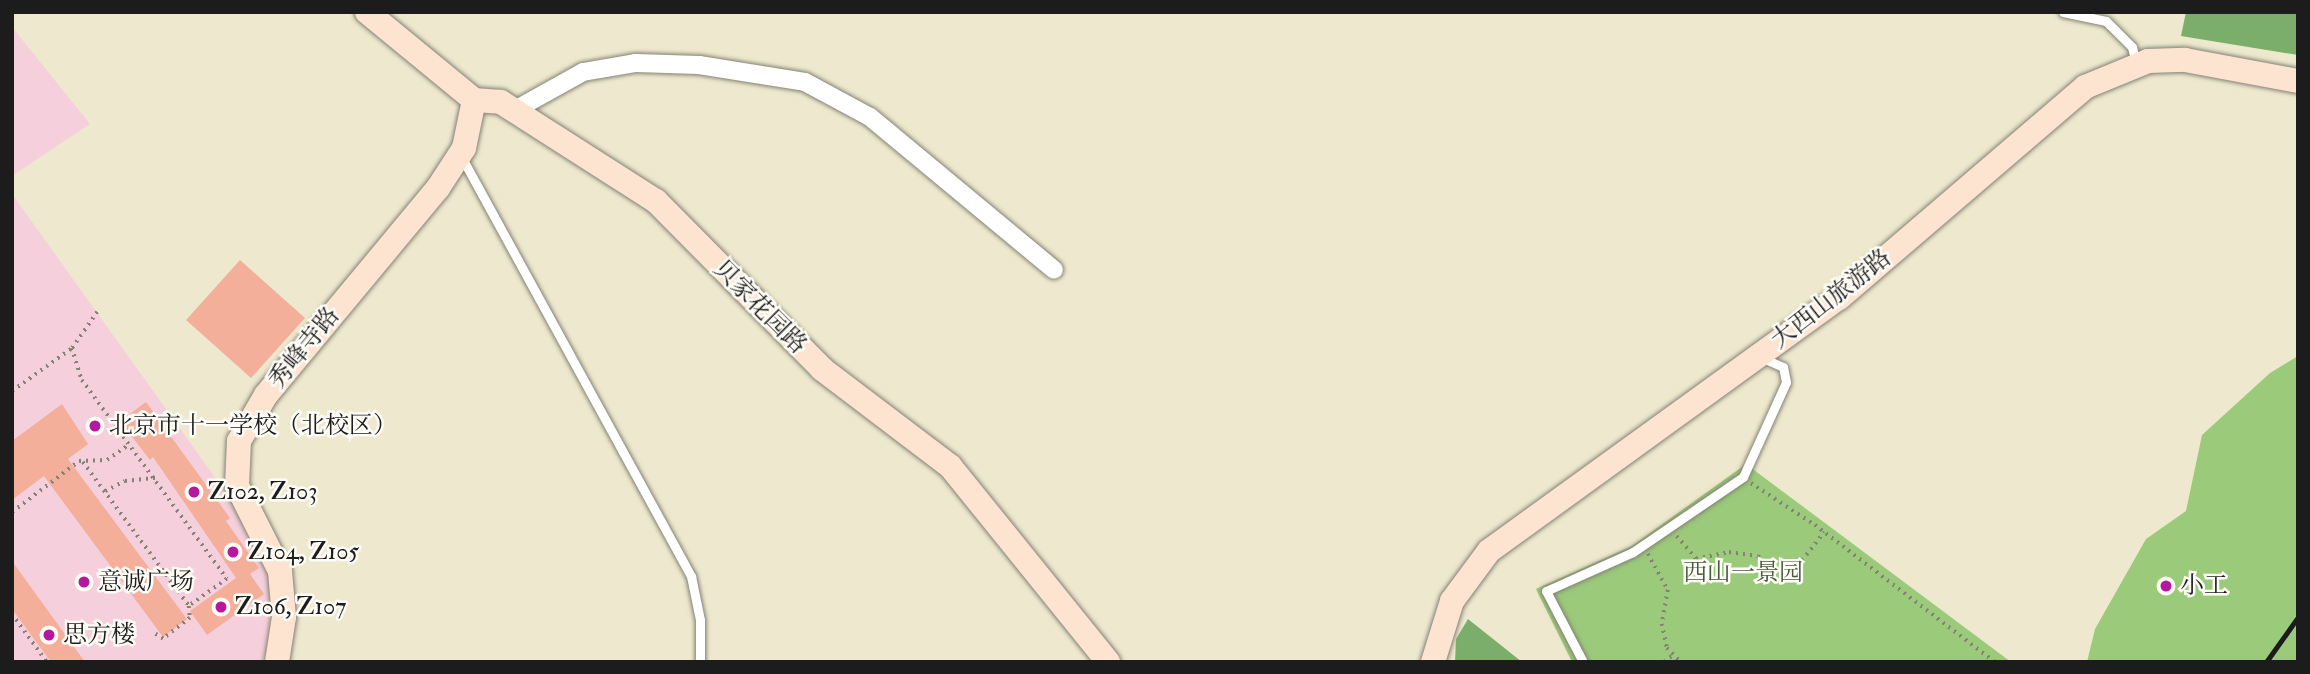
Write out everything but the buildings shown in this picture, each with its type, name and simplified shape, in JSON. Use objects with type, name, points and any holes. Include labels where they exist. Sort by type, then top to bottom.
[{"type":"street","name":"贝家花园路","points":[[372,14],[474,100],[492,99],[648,194],[822,369],[944,459],[1006,530],[1108,662]]},
{"type":"street","name":"大西山旅游路","points":[[1433,662],[1452,601],[1485,556],[1839,298],[2074,95],[2136,64],[2185,61],[2298,80]]},
{"type":"street","points":[[513,111],[583,72],[636,62],[699,65],[805,82],[870,117],[1054,270]]},
{"type":"street","name":"秀峰寺路","points":[[277,662],[284,617],[280,571],[237,485],[239,442],[266,395],[422,208],[460,155],[471,130],[474,100]]},
{"type":"lane","points":[[2063,12],[2106,21],[2132,47],[2136,64]]},
{"type":"lane","points":[[460,155],[691,576],[700,620],[700,662]]},
{"type":"lane","points":[[1583,662],[1546,592],[1643,546],[1743,477],[1786,382],[1783,367],[1759,356]]},
{"type":"path","points":[[12,391],[72,348],[97,312]]},
{"type":"path","points":[[72,348],[82,380],[127,446],[156,478],[227,579],[189,606]]},
{"type":"path","points":[[12,512],[83,461],[107,460],[127,446]]},
{"type":"path","points":[[83,461],[189,606],[191,618],[163,639],[155,634]]},
{"type":"path","points":[[1743,477],[1824,532],[1995,662]]},
{"type":"path","points":[[104,491],[125,481],[156,478]]},
{"type":"path","points":[[1670,527],[1696,559],[1729,552],[1758,556],[1789,577],[1824,532]]},
{"type":"path","points":[[1643,546],[1667,582],[1662,624],[1667,648],[1681,662]]},
{"type":"path","points":[[12,614],[47,662]]},
{"type":"path","points":[[1664,662],[1673,655]]},
{"type":"shaded area","points":[[12,27],[90,124],[12,176]]},
{"type":"shaded area","name":"北京市十一学校（北校区）","points":[[12,194],[254,532],[269,575],[270,641],[262,662],[12,662]]},
{"type":"green space","points":[[2186,12],[2298,12],[2298,55],[2181,36]]},
{"type":"green space","points":[[2298,356],[2298,662],[2087,662],[2095,629],[2146,539],[2186,511],[2202,435],[2270,373]]},
{"type":"green space","name":"西山一景园","points":[[1746,464],[2011,662],[1572,662],[1536,589],[1632,546]]},
{"type":"green space","points":[[1468,619],[1522,662],[1455,662],[1456,639]]},
{"type":"railway","points":[[2266,662],[2298,617]]},
{"type":"place","name":"北京市十一学校（北校区）","points":[[95,426]]},
{"type":"place","name":"Z102, Z103","points":[[194,492]]},
{"type":"place","name":"Z104, Z105","points":[[233,552]]},
{"type":"place","name":"意诚广场","points":[[84,582]]},
{"type":"place","name":"小工","points":[[2166,586]]},
{"type":"place","name":"Z106, Z107","points":[[221,607]]},
{"type":"place","name":"思方楼","points":[[49,635]]}]
